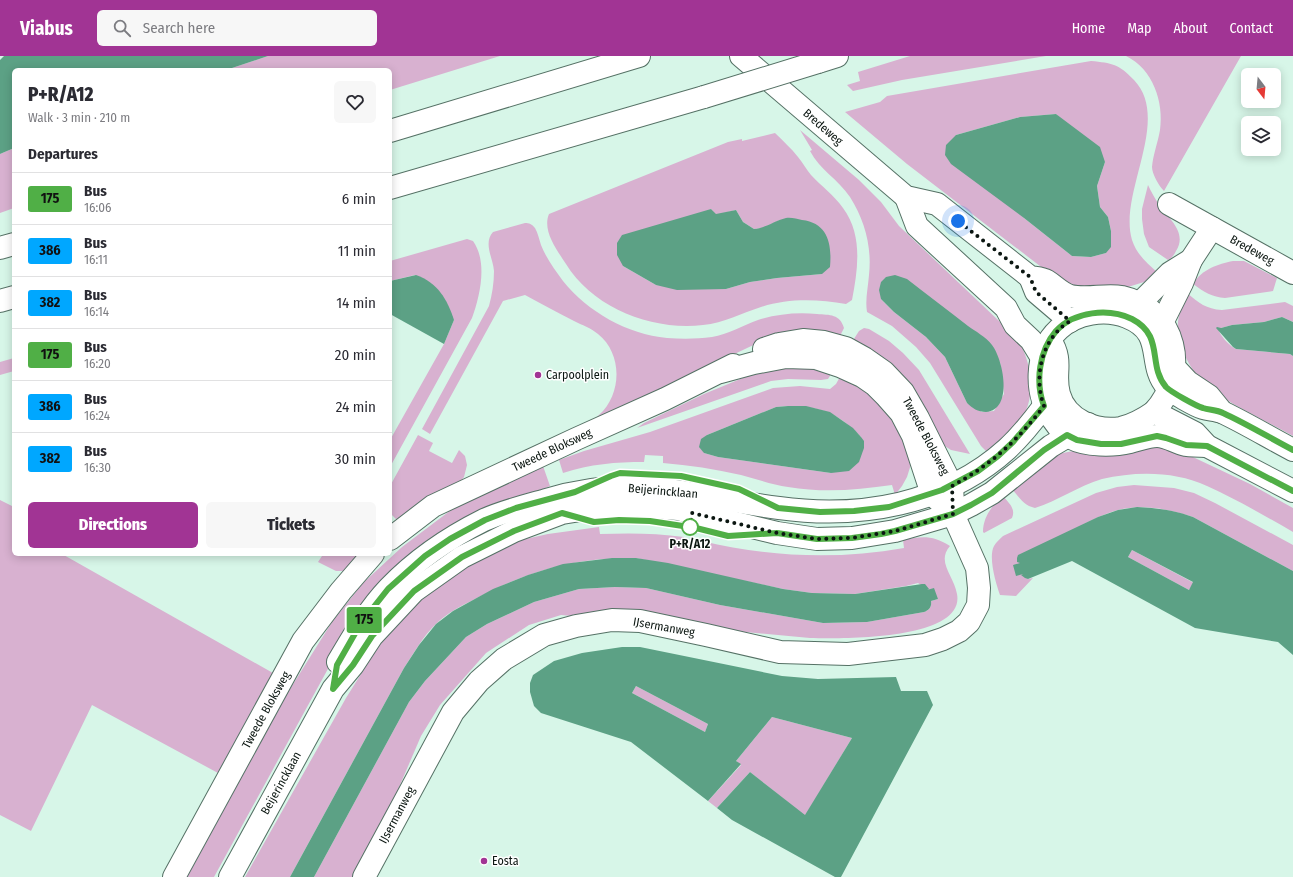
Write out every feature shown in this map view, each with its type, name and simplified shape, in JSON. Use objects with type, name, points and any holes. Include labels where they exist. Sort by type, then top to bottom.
[{"type":"main road","points":[[392,130],[639,56]]},
{"type":"main road","name":"Bredeweg","points":[[741,56],[906,197],[937,204],[1030,277],[1046,280],[1069,295],[1082,297],[1121,297],[1132,310]]},
{"type":"main road","points":[[392,187],[704,97],[828,59]]},
{"type":"main road","name":"Bredeweg","points":[[906,197],[917,226],[1006,308],[1025,316],[1046,349]]},
{"type":"main road","name":"Bredeweg","points":[[1169,204],[1293,273]]},
{"type":"main road","points":[[1162,323],[1191,260],[1212,228]]},
{"type":"main road","points":[[0,248],[12,245]]},
{"type":"main road","points":[[1132,310],[1170,273],[1191,260]]},
{"type":"main road","name":"Bredeweg","points":[[1030,277],[1036,292],[1070,321]]},
{"type":"main road","points":[[0,301],[12,298]]},
{"type":"main road","points":[[1132,310],[1140,325],[1150,336],[1154,345],[1159,374],[1162,381],[1169,389],[1203,408],[1222,412],[1293,450]]},
{"type":"main road","points":[[1046,349],[1058,357],[1057,383],[1060,399],[1070,414],[1088,424],[1105,428],[1122,427],[1139,421],[1154,412],[1160,405],[1169,389],[1174,367],[1173,347],[1169,335],[1162,323],[1152,312],[1132,310],[1082,316],[1070,321],[1059,329],[1046,349],[1040,383],[1044,406],[1050,416],[1067,435],[1077,440],[1101,444],[1121,444],[1157,436],[1186,445],[1207,446]]},
{"type":"main road","name":"Tweede Bloksweg","points":[[392,537],[433,506],[576,438],[665,399],[721,372],[756,352],[779,344],[803,340],[824,342],[846,348],[884,372],[903,392],[918,418],[952,486],[953,514]]},
{"type":"main road","name":"Tweede Bloksweg","points":[[721,372],[754,363],[786,357],[816,358],[840,366],[862,376],[875,385],[901,414],[913,436],[932,494],[953,514]]},
{"type":"main road","points":[[1174,367],[1188,382],[1209,396],[1222,412]]},
{"type":"main road","name":"Beijerincklaan","points":[[333,689],[337,665],[361,623],[388,589],[425,556],[450,539],[485,520],[516,508],[575,492],[629,487],[669,490],[778,508],[820,512],[854,511],[889,507],[932,494],[952,486],[978,471],[1006,450],[1021,435],[1044,406]]},
{"type":"main road","points":[[1154,412],[1195,432],[1207,446],[1293,491]]},
{"type":"main road","name":"Beijerincklaan","points":[[230,877],[333,689],[353,665],[372,636],[414,591],[462,557],[514,531],[562,513],[593,508],[629,505],[678,509],[777,533],[817,539],[852,538],[895,531],[953,514],[992,493],[1044,450],[1067,435],[1088,424]]},
{"type":"main road","name":"IJsermanweg","points":[[364,877],[453,712],[479,681],[504,659],[544,635],[576,626],[612,620],[640,621],[706,634],[780,652],[848,654],[890,650],[931,643],[959,631],[969,622],[978,605],[979,588],[977,568],[953,514]]},
{"type":"main road","name":"Tweede Bloksweg","points":[[174,877],[303,641],[341,591],[371,556]]},
{"type":"shaded area","points":[[4,56],[268,56],[232,68],[12,68],[12,149],[0,154],[0,60]]},
{"type":"shaded area","points":[[268,56],[500,56],[392,89],[392,68],[232,68]]},
{"type":"shaded area","points":[[910,56],[1046,56],[902,80],[853,91],[847,85],[860,81],[858,72]]},
{"type":"shaded area","points":[[1126,56],[1241,56],[1164,191],[1156,180],[1152,167],[1161,119],[1155,87],[1143,69]]},
{"type":"shaded area","points":[[1091,61],[1119,67],[1134,80],[1144,96],[1148,115],[1146,136],[1136,179],[1130,221],[1134,245],[1146,262],[1158,273],[1144,282],[1128,287],[1078,286],[1066,283],[1053,276],[907,164],[845,112],[880,102],[887,96]],"holes":[[[1056,114],[1105,162],[1097,186],[1100,207],[1108,217],[1111,231],[1106,253],[1091,257],[1072,256],[1024,218],[956,135],[1020,117]]]},
{"type":"shaded area","points":[[1056,114],[1100,147],[1105,162],[1097,186],[1100,207],[1108,217],[1111,231],[1111,247],[1106,253],[1091,257],[1072,256],[951,164],[945,155],[946,145],[956,135],[1020,117]]},
{"type":"shaded area","points":[[800,130],[859,180],[881,202],[899,226],[1017,338],[1029,369],[1031,381],[1028,403],[1018,424],[1009,434],[991,449],[986,451],[981,446],[930,363],[916,347],[892,326],[867,312],[866,298],[870,265],[866,234],[860,215],[850,197],[814,158],[810,151],[812,150]],"holes":[[[881,299],[1000,362],[1004,394],[994,411],[982,412],[967,403],[945,357],[926,337],[894,312]]]},
{"type":"shaded area","points":[[775,133],[800,159],[811,175],[836,199],[843,208],[854,229],[856,241],[857,264],[852,300],[846,304],[814,300],[782,302],[761,307],[733,318],[711,324],[684,326],[644,320],[626,313],[608,304],[592,293],[578,280],[559,253],[549,234],[547,220],[549,214],[728,142],[742,139],[742,141]],"holes":[[[711,209],[716,215],[736,210],[743,222],[754,229],[764,228],[780,220],[822,274],[750,282],[726,289],[656,285],[623,266]]]},
{"type":"shaded area","points":[[12,149],[12,209],[0,213],[0,154]]},
{"type":"shaded area","points":[[1148,185],[1159,205],[1175,226],[1180,238],[1174,255],[1168,260],[1149,247],[1144,234],[1142,209]]},
{"type":"shaded area","points":[[711,209],[716,214],[736,210],[743,222],[754,229],[788,218],[794,218],[818,225],[823,230],[829,243],[830,267],[822,274],[750,282],[726,289],[677,290],[656,285],[623,266],[617,255],[617,243],[622,235]]},
{"type":"shaded area","points":[[525,223],[530,224],[535,228],[548,259],[563,281],[573,292],[596,312],[609,320],[637,332],[667,338],[706,338],[724,334],[765,318],[802,313],[834,316],[840,320],[844,328],[840,336],[768,338],[551,441],[549,439],[588,423],[599,415],[607,406],[615,385],[615,363],[612,352],[606,342],[598,334],[525,295],[503,301],[430,434],[422,429],[489,306],[494,280],[494,271],[489,251],[490,236],[493,232]]},
{"type":"shaded area","points":[[467,239],[473,241],[478,249],[481,279],[478,300],[472,318],[392,463],[392,436],[444,344],[454,320],[415,275],[392,281],[392,260]]},
{"type":"shaded area","points":[[1233,261],[1244,261],[1277,278],[1273,291],[1225,298],[1208,294],[1193,284],[1201,274],[1211,268]]},
{"type":"shaded area","points":[[416,275],[430,282],[441,293],[454,320],[444,344],[392,315],[392,281]]},
{"type":"shaded area","points":[[895,275],[907,279],[990,342],[1000,361],[1004,383],[1000,403],[995,409],[986,412],[980,411],[967,403],[945,357],[926,337],[894,312],[881,299],[879,290],[881,282],[886,277]]},
{"type":"shaded area","points":[[1187,293],[1203,305],[1222,310],[1285,302],[1293,306],[1293,322],[1282,317],[1264,322],[1232,325],[1221,328],[1219,331],[1226,342],[1236,349],[1290,354],[1293,356],[1293,436],[1228,401],[1208,387],[1200,379],[1187,359],[1182,347],[1178,328],[1179,315]]},
{"type":"shaded area","points":[[1282,317],[1293,322],[1293,356],[1290,354],[1236,349],[1216,328],[1264,322]]},
{"type":"shaded area","points":[[864,328],[869,329],[889,341],[919,370],[970,454],[951,450],[940,443],[852,342],[859,331]]},
{"type":"shaded area","points":[[12,359],[12,372],[0,375],[0,362]]},
{"type":"shaded area","points":[[795,366],[833,371],[828,379],[788,379],[771,381],[637,428],[644,423],[704,394],[750,375],[768,370]]},
{"type":"shaded area","points":[[841,375],[875,395],[896,419],[912,461],[907,477],[895,495],[892,485],[827,490],[801,489],[782,486],[722,471],[663,463],[663,456],[645,455],[644,462],[603,464],[583,467],[563,473],[559,460],[584,451],[650,432],[773,388],[800,386],[830,389],[836,384]],"holes":[[[776,407],[800,407],[828,412],[844,422],[861,437],[831,473],[718,457],[704,453],[707,435]]]},
{"type":"shaded area","points":[[806,406],[830,412],[853,428],[864,441],[864,448],[859,462],[849,471],[831,473],[718,457],[704,453],[699,447],[701,439],[707,435],[776,407]]},
{"type":"shaded area","points":[[418,435],[433,443],[429,451],[452,463],[459,450],[465,456],[467,465],[464,477],[460,482],[402,518],[396,519],[392,515],[392,482]]},
{"type":"shaded area","points":[[1160,446],[1178,450],[1250,484],[1293,508],[1293,532],[1240,502],[1207,486],[1182,477],[1169,475],[1142,474],[1115,476],[1102,479],[1052,502],[1035,508],[1025,503],[1012,489],[1058,454],[1073,451]]},
{"type":"shaded area","points":[[543,466],[550,486],[492,511],[335,656],[214,877],[187,877],[285,697],[332,622],[363,583],[402,547],[451,510],[479,495]]},
{"type":"shaded area","points":[[1134,485],[1174,488],[1194,493],[1293,545],[1293,571],[1193,517],[1156,508],[1136,507],[1118,510],[1098,517],[1018,562],[1020,562],[1023,575],[1028,579],[1033,578],[1016,596],[1000,595],[993,570],[992,551],[994,546],[1003,536],[1096,493],[1117,487]]},
{"type":"shaded area","points":[[1002,496],[1011,506],[1013,512],[1012,518],[984,533],[983,527],[986,517]]},
{"type":"shaded area","points":[[0,500],[12,506],[12,556],[66,556],[273,673],[218,773],[92,705],[31,831],[0,815]]},
{"type":"shaded area","points":[[1137,507],[1151,508],[1172,511],[1193,517],[1293,571],[1293,655],[1278,642],[1195,628],[1072,561],[1028,579],[1021,575],[1023,574],[1016,576],[1013,565],[1020,563],[1017,562],[1018,555],[1098,517],[1118,510]],"holes":[[[1132,550],[1193,582],[1189,590],[1128,557]]]},
{"type":"shaded area","points":[[599,527],[600,534],[621,533],[684,537],[683,544],[701,548],[702,541],[752,551],[803,555],[879,552],[904,548],[903,540],[922,537],[933,538],[950,546],[946,552],[945,563],[957,594],[954,609],[942,621],[922,629],[897,634],[846,638],[810,638],[561,615],[529,625],[486,653],[440,705],[421,736],[397,792],[354,877],[314,877],[409,702],[425,681],[466,637],[487,624],[534,602],[579,589],[615,587],[646,588],[720,605],[823,623],[867,622],[924,612],[930,608],[931,601],[938,599],[918,583],[855,594],[812,593],[783,589],[636,558],[614,558],[572,563],[533,573],[494,589],[465,604],[449,613],[431,629],[404,668],[290,877],[245,877],[346,698],[381,642],[426,594],[470,561],[521,540],[548,534]]},
{"type":"shaded area","points":[[1132,550],[1194,583],[1189,590],[1128,557]]},
{"type":"shaded area","points":[[322,556],[359,556],[344,571],[336,571],[318,562]]},
{"type":"shaded area","points":[[612,558],[636,558],[668,563],[783,589],[812,593],[855,594],[925,584],[929,589],[927,590],[934,588],[938,599],[931,601],[930,608],[924,612],[867,622],[823,623],[720,605],[646,588],[615,587],[579,589],[534,602],[487,624],[466,637],[425,681],[409,702],[314,877],[290,877],[404,668],[419,645],[436,624],[453,611],[493,589],[528,575],[563,564]]},
{"type":"shaded area","points":[[622,647],[640,647],[782,676],[818,679],[896,677],[901,691],[927,691],[933,705],[841,877],[835,877],[732,820],[717,808],[750,772],[805,815],[852,738],[772,717],[736,761],[741,764],[708,801],[631,742],[541,713],[534,706],[530,692],[530,683],[533,675],[554,661],[582,653]],"holes":[[[636,686],[708,724],[705,732],[632,693]]]},
{"type":"shaded area","points":[[636,686],[708,724],[705,732],[632,693]]},
{"type":"shaded area","points":[[772,717],[852,738],[805,816],[750,772],[717,808],[708,801],[741,765],[736,761]]},
{"type":"bus line","name":"175","points":[[1293,450],[1222,412],[1203,408],[1167,388],[1159,374],[1152,340],[1147,332],[1137,322],[1116,313],[1099,313],[1082,316],[1070,321],[1055,332],[1047,346],[1042,358],[1040,378],[1041,395],[1044,406],[1028,427],[1006,450],[978,471],[952,486],[932,494],[889,507],[854,511],[820,512],[778,508],[739,489],[681,476],[620,473],[575,492],[516,508],[485,520],[450,539],[425,556],[388,589],[361,623],[337,665],[333,689],[353,665],[372,636],[414,591],[462,557],[514,531],[562,513],[594,522],[619,520],[650,521],[696,528],[728,536],[777,533],[817,539],[852,538],[881,534],[953,514],[971,505],[992,493],[1024,468],[1036,456],[1067,435],[1071,438],[1084,442],[1101,444],[1121,444],[1157,436],[1186,445],[1207,446],[1293,491]]},
{"type":"place","name":"Carpoolplein","points":[[538,375]]},
{"type":"place","name":"P+R/A12","points":[[690,527]]},
{"type":"place","name":"Eosta","points":[[484,861]]},
{"type":"route","points":[[690,527],[692,513],[777,533],[817,539],[852,538],[895,531],[953,514],[952,486],[978,471],[1006,450],[1028,427],[1044,406],[1040,383],[1042,358],[1055,332],[1070,321],[1036,292],[1030,277],[958,221]]}]
